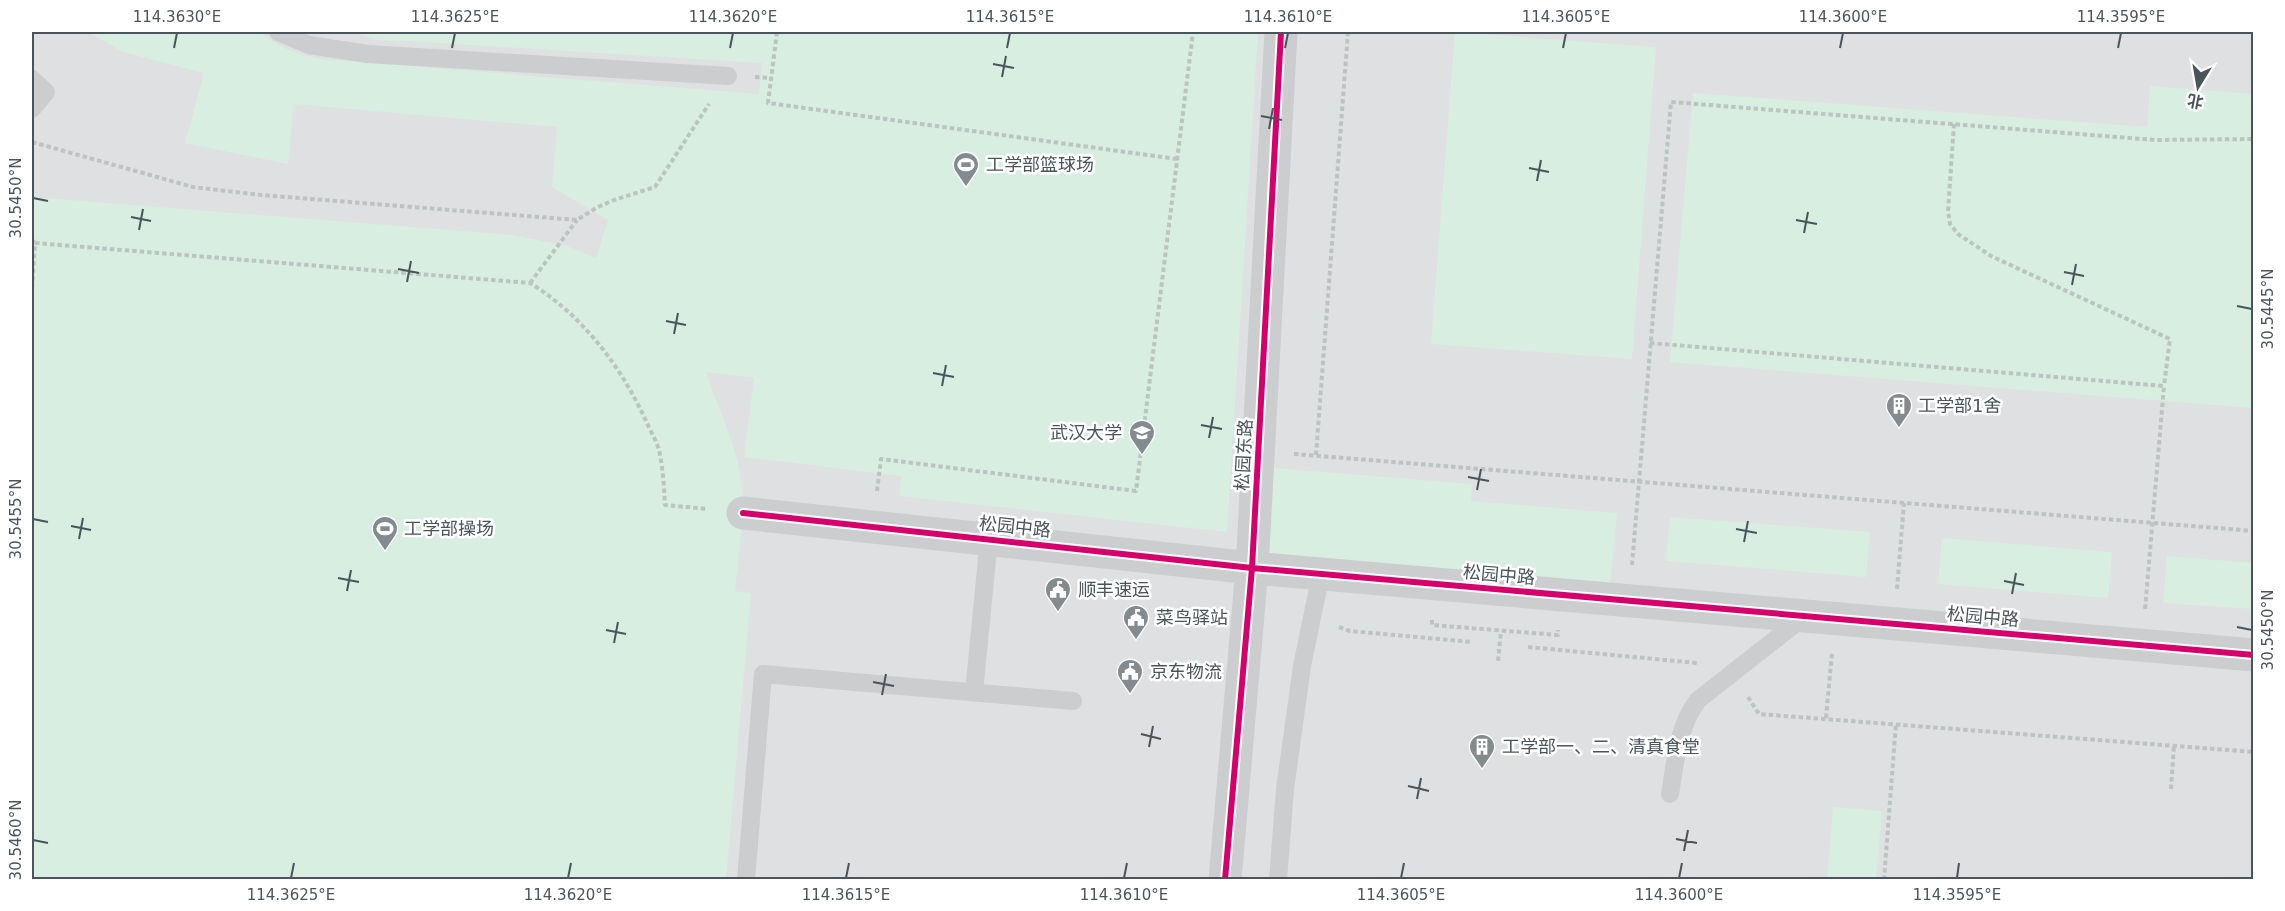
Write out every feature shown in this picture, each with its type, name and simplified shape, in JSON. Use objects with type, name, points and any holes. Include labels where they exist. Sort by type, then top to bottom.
[{"type":"street","name":"松园东路","points":[[1225,879],[1252,568],[1281,32]]},
{"type":"street","name":"松园中路","points":[[742,513],[1252,568],[2253,655]]},
{"type":"lane","points":[[278,32],[309,45],[368,54],[728,76]]},
{"type":"lane","points":[[32,79],[46,92],[32,108]]},
{"type":"lane","points":[[974,692],[989,539]]},
{"type":"lane","points":[[1278,879],[1285,789],[1302,666],[1320,574]]},
{"type":"lane","points":[[1670,794],[1679,736],[1689,711],[1698,700],[1805,616]]},
{"type":"lane","points":[[746,879],[763,674],[1073,701]]},
{"type":"path","points":[[777,32],[768,103],[1177,159]]},
{"type":"path","points":[[881,459],[1136,491],[1193,32]]},
{"type":"path","points":[[1348,32],[1316,455],[2253,531]]},
{"type":"path","points":[[530,283],[577,220],[614,200],[655,187],[728,76]]},
{"type":"path","points":[[1629,602],[1671,102],[2154,140],[2253,139]]},
{"type":"path","points":[[1954,124],[1948,211],[1950,224],[1958,234],[1991,256],[2170,339],[2142,646]]},
{"type":"path","points":[[32,142],[193,187],[261,195],[577,220]]},
{"type":"path","points":[[32,289],[33,242],[530,283],[553,297],[572,314],[623,376],[640,406],[658,448],[665,505],[708,509]]},
{"type":"path","points":[[1650,343],[2164,386]]},
{"type":"path","points":[[1895,624],[1904,503]]},
{"type":"path","points":[[1312,617],[1350,631],[1472,642]]},
{"type":"path","points":[[1472,628],[1529,633]]},
{"type":"path","points":[[1498,661],[1501,631]]},
{"type":"path","points":[[1528,647],[1724,665],[1759,714],[2253,752]]},
{"type":"path","points":[[1826,718],[1831,668]]},
{"type":"path","points":[[1884,879],[1896,723]]},
{"type":"path","points":[[2171,789],[2174,745]]},
{"type":"shaded area","name":"武汉大学","points":[[32,32],[2253,32],[2253,879],[32,879]]},
{"type":"green space","points":[[88,32],[259,32],[289,50],[322,59],[759,94],[762,63],[388,40],[371,38],[357,32],[1258,32],[1227,532],[899,496],[901,476],[744,457],[754,378],[706,372],[733,446],[742,486],[742,531],[735,591],[751,593],[726,879],[32,879],[32,197],[513,235],[567,246],[596,258],[608,220],[552,187],[557,127],[294,104],[288,164],[185,143],[204,73],[123,52]]},
{"type":"green space","points":[[1455,32],[1656,47],[1632,359],[1431,344]]},
{"type":"green space","points":[[2150,86],[2253,94],[2253,408],[1670,362],[1693,93],[2147,127]]},
{"type":"green space","points":[[1274,468],[1472,484],[1471,501],[1617,513],[1610,585],[1268,554]]},
{"type":"green space","points":[[1670,517],[1870,532],[1866,577],[1666,561]]},
{"type":"green space","points":[[1942,538],[2112,552],[2108,598],[1938,584]]},
{"type":"green space","points":[[2167,556],[2253,563],[2253,609],[2163,603]]},
{"type":"green space","points":[[1833,807],[1882,811],[1876,879],[1827,879]]},
{"type":"cycle path","points":[[1225,880],[1252,568],[1281,32]]},
{"type":"cycle path","points":[[743,513],[1252,568],[2254,655]]},
{"type":"place","name":"工学部篮球场","points":[[966,188]]},
{"type":"place","name":"工学部1舍","points":[[1899,429]]},
{"type":"place","name":"武汉大学","points":[[1142,456]]},
{"type":"place","name":"工学部操场","points":[[385,552]]},
{"type":"place","name":"顺丰速运","points":[[1058,613]]},
{"type":"place","name":"菜鸟驿站","points":[[1136,641]]},
{"type":"place","name":"京东物流","points":[[1130,695]]},
{"type":"place","name":"工学部一、二、清真食堂","points":[[1482,770]]}]
